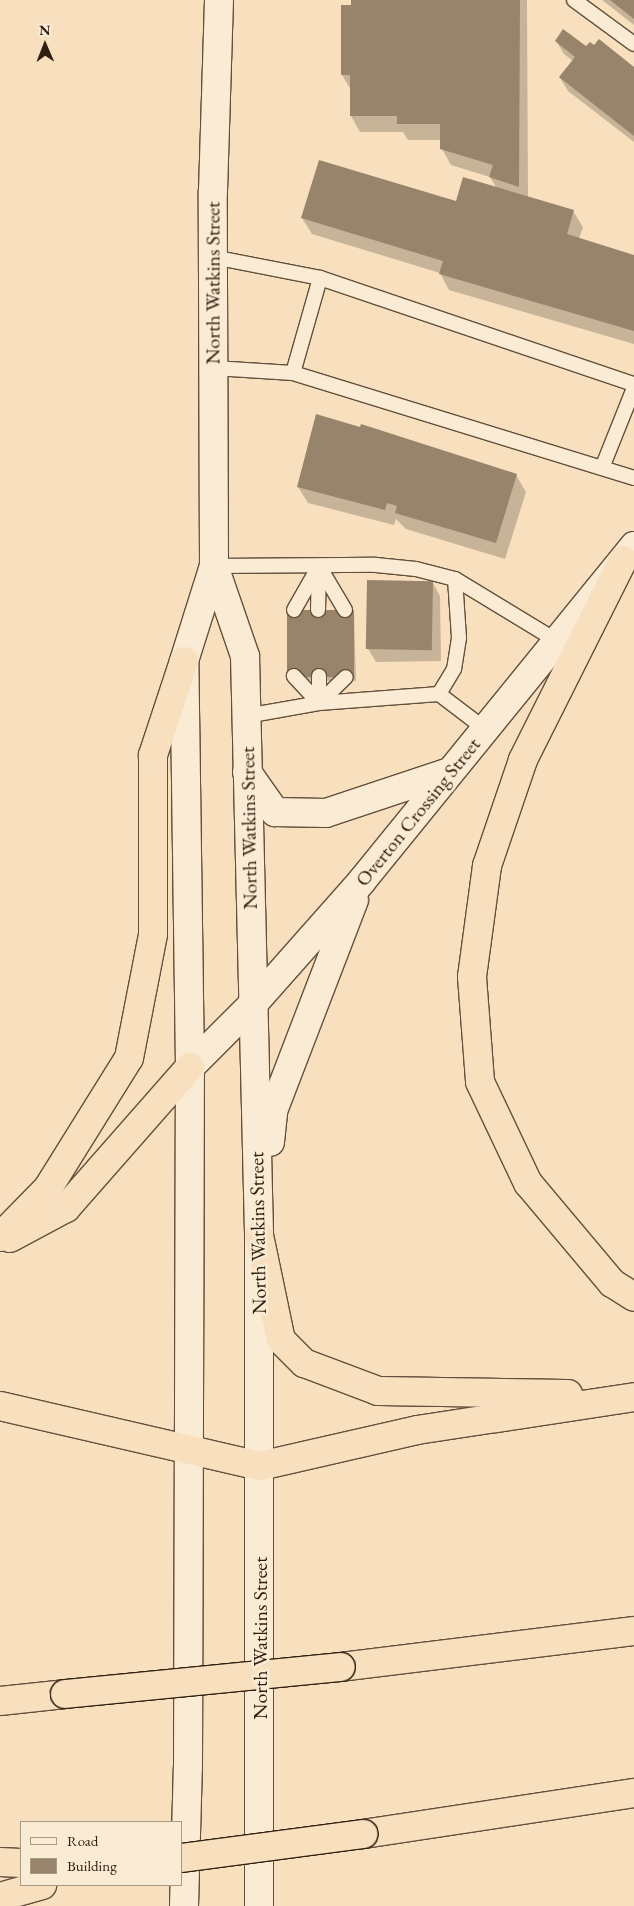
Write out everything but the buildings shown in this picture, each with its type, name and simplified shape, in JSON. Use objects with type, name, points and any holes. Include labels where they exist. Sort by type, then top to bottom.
[{"type":"highway","points":[[628,553],[522,760],[487,866],[472,977],[480,1082],[528,1183],[612,1282],[634,1297]]},
{"type":"highway","points":[[0,1236],[48,1188],[129,1058],[153,934],[153,755],[184,661]]},
{"type":"highway","points":[[0,1243],[66,1208],[190,1067]]},
{"type":"highway","points":[[259,1235],[281,1340],[304,1363],[378,1391],[634,1396]]},
{"type":"highway","points":[[0,1406],[260,1466],[416,1430],[634,1396]]},
{"type":"highway","points":[[0,1701],[342,1667],[634,1631]]},
{"type":"highway","points":[[0,1695],[65,1694]]},
{"type":"highway","points":[[182,1858],[363,1834],[634,1793]]},
{"type":"highway","points":[[0,1862],[20,1863]]},
{"type":"highway","points":[[4,1897],[39,1886]]},
{"type":"main road","name":"North Watkins Street","points":[[184,1906],[190,1450],[190,1067],[184,661],[214,566],[213,257],[219,0]]},
{"type":"main road","name":"Overton Crossing Street","points":[[190,1067],[254,1004],[361,882],[628,553]]},
{"type":"main road","name":"North Watkins Street","points":[[214,566],[245,656],[259,1235],[260,1906]]},
{"type":"main road","points":[[247,772],[275,812],[326,813],[449,772]]},
{"type":"main road","points":[[259,1235],[273,1111],[361,882]]},
{"type":"lane","points":[[574,0],[634,44]]},
{"type":"lane","points":[[213,257],[285,268],[320,278],[634,384]]},
{"type":"lane","points":[[293,373],[320,278]]},
{"type":"lane","points":[[214,368],[293,373],[634,478]]},
{"type":"lane","points":[[602,468],[634,388]]},
{"type":"lane","points":[[214,566],[376,565],[416,569],[455,580],[557,641]]},
{"type":"lane","points":[[294,610],[319,566]]},
{"type":"lane","points":[[318,610],[319,566]]},
{"type":"lane","points":[[319,566],[345,610]]},
{"type":"lane","points":[[439,694],[454,669],[459,638],[455,580]]},
{"type":"lane","points":[[294,676],[319,703]]},
{"type":"lane","points":[[319,703],[320,676]]},
{"type":"lane","points":[[319,703],[346,677]]},
{"type":"lane","points":[[246,716],[319,703],[439,694],[485,728]]}]
